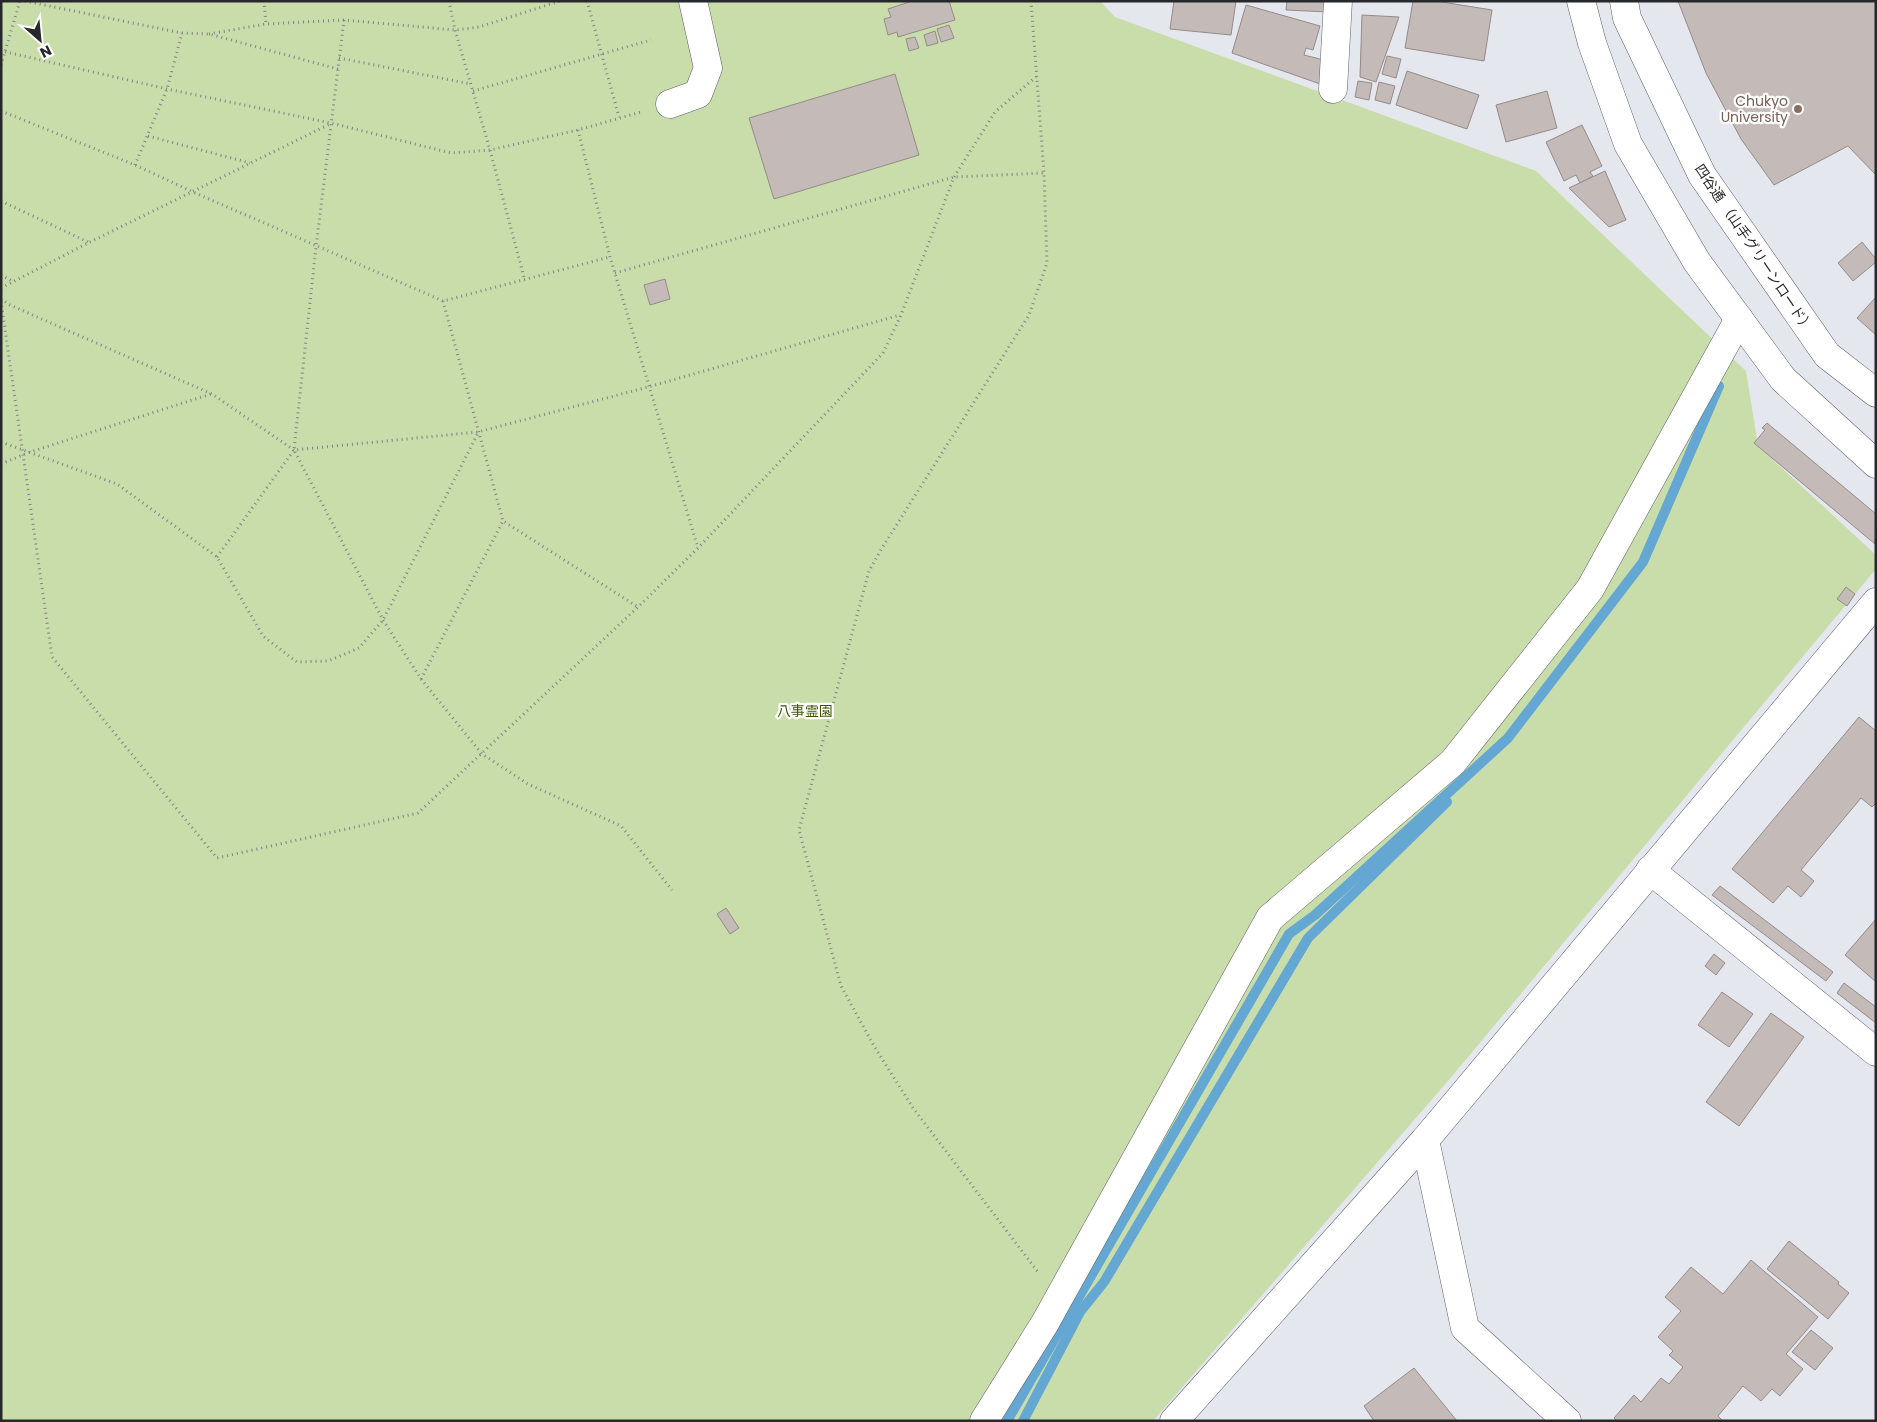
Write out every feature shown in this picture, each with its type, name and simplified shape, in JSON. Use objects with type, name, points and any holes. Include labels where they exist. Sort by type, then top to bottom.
[{"type":"street","points":[[670,104],[698,94],[708,68],[692,1]]},
{"type":"street","points":[[1333,90],[1338,1]]},
{"type":"street","points":[[1581,1],[1592,43],[1628,144],[1697,262],[1783,379],[1876,464]]},
{"type":"street","name":"四谷通 （山手グリーンロード）","points":[[1624,1],[1627,18],[1702,175],[1827,355],[1876,393]]},
{"type":"street","points":[[984,1421],[1046,1323],[1270,918],[1453,762],[1590,589],[1739,319]]},
{"type":"street","points":[[1174,1421],[1425,1140],[1876,602]]},
{"type":"street","points":[[1650,870],[1876,1052]]},
{"type":"street","points":[[1425,1140],[1465,1328],[1568,1421]]},
{"type":"path","points":[[1,65],[20,1]]},
{"type":"path","points":[[25,1],[182,33],[209,34],[266,24],[344,20],[455,30],[479,27],[560,1]]},
{"type":"path","points":[[264,1],[266,24]]},
{"type":"path","points":[[449,1],[455,30],[525,281]]},
{"type":"path","points":[[588,1],[619,117]]},
{"type":"path","points":[[1031,1],[1044,173],[1047,263],[1029,315],[869,571],[799,830],[841,986],[874,1046],[912,1108],[1059,1299]]},
{"type":"path","points":[[217,557],[294,450],[316,247],[344,20]]},
{"type":"path","points":[[135,165],[167,90],[182,33]]},
{"type":"path","points":[[209,34],[338,69]]},
{"type":"path","points":[[473,91],[651,40]]},
{"type":"path","points":[[1,49],[6,52],[167,90],[331,123],[451,153],[490,150],[578,130],[670,104]]},
{"type":"path","points":[[339,58],[471,84]]},
{"type":"path","points":[[1,300],[52,657],[217,858],[418,813],[638,607],[698,548],[883,353],[901,315],[954,177],[995,112],[1036,77]]},
{"type":"path","points":[[1,111],[135,165],[316,247],[443,301],[525,281],[610,257]]},
{"type":"path","points":[[1,288],[331,123]]},
{"type":"path","points":[[578,130],[610,257],[698,548]]},
{"type":"path","points":[[148,136],[251,164]]},
{"type":"path","points":[[615,273],[954,177],[1044,173]]},
{"type":"path","points":[[1,201],[88,243]]},
{"type":"path","points":[[1,275],[13,282]]},
{"type":"path","points":[[1,300],[212,394],[294,450],[383,620],[421,679],[482,754],[528,784],[621,826],[672,890]]},
{"type":"path","points":[[443,301],[503,521],[638,607]]},
{"type":"path","points":[[294,450],[478,432],[648,387],[901,315]]},
{"type":"path","points":[[1,464],[30,452],[212,394]]},
{"type":"path","points":[[1,442],[117,484],[217,557],[264,636],[297,662],[328,661],[359,648],[383,620],[478,432]]},
{"type":"path","points":[[421,679],[503,521]]},
{"type":"green space","name":"八事霊園","points":[[1,1],[1100,1],[1115,17],[1536,171],[1746,371],[1758,446],[1876,555],[1876,569],[1448,1081],[1153,1421],[1,1421]]},
{"type":"building","points":[[912,1],[949,1],[955,20],[898,37],[897,32],[888,35],[884,19],[891,17],[888,9]]},
{"type":"building","points":[[1174,1],[1236,1],[1231,35],[1170,29]]},
{"type":"building","points":[[1287,1],[1329,1],[1328,12],[1286,10]]},
{"type":"building","points":[[1413,1],[1436,1],[1492,10],[1484,61],[1405,48]]},
{"type":"building","name":"Chukyo University","points":[[1678,1],[1876,1],[1876,175],[1848,146],[1774,185],[1741,139],[1706,73]]},
{"type":"building","points":[[1246,5],[1320,26],[1313,50],[1306,48],[1304,55],[1324,60],[1323,85],[1232,53]]},
{"type":"building","points":[[1362,15],[1399,17],[1376,82],[1360,77]]},
{"type":"building","points":[[949,25],[954,38],[941,42],[937,29]]},
{"type":"building","points":[[935,31],[938,43],[927,46],[924,35]]},
{"type":"building","points":[[915,37],[919,48],[909,51],[906,39]]},
{"type":"building","points":[[1387,56],[1401,59],[1396,78],[1382,74]]},
{"type":"building","points":[[1407,71],[1479,95],[1467,129],[1396,105]]},
{"type":"building","points":[[895,74],[919,155],[774,199],[749,118]]},
{"type":"building","points":[[1358,81],[1372,83],[1369,100],[1355,97]]},
{"type":"building","points":[[1379,82],[1395,86],[1390,104],[1375,100]]},
{"type":"building","points":[[1547,91],[1557,128],[1506,142],[1496,105]]},
{"type":"building","points":[[1582,125],[1602,166],[1590,172],[1593,176],[1580,183],[1576,175],[1564,181],[1546,142]]},
{"type":"building","points":[[1605,171],[1626,220],[1609,227],[1569,188]]},
{"type":"building","points":[[1862,242],[1876,259],[1876,262],[1853,281],[1838,263]]},
{"type":"building","points":[[665,279],[670,299],[650,305],[644,285]]},
{"type":"building","points":[[1876,297],[1876,335],[1857,318]]},
{"type":"building","points":[[1767,423],[1876,514],[1875,544],[1754,443],[1765,430],[1762,428]]},
{"type":"building","points":[[1846,587],[1855,594],[1847,606],[1837,599]]},
{"type":"building","points":[[1859,717],[1876,731],[1876,803],[1872,807],[1861,798],[1801,870],[1814,881],[1801,897],[1788,886],[1773,903],[1732,869]]},
{"type":"building","points":[[1720,886],[1833,972],[1826,981],[1712,895]]},
{"type":"building","points":[[726,908],[739,928],[730,934],[717,914]]},
{"type":"building","points":[[1876,919],[1876,982],[1845,955]]},
{"type":"building","points":[[1714,954],[1725,963],[1716,975],[1705,966]]},
{"type":"building","points":[[1844,983],[1876,1007],[1876,1023],[1837,993]]},
{"type":"building","points":[[1722,992],[1753,1014],[1729,1047],[1698,1025]]},
{"type":"building","points":[[1771,1013],[1804,1037],[1739,1126],[1706,1102]]},
{"type":"building","points":[[1789,1241],[1839,1282],[1838,1284],[1849,1293],[1828,1319],[1767,1269]]},
{"type":"building","points":[[1751,1260],[1818,1317],[1786,1354],[1803,1369],[1780,1396],[1772,1389],[1761,1401],[1743,1386],[1718,1416],[1723,1421],[1617,1421],[1614,1418],[1634,1395],[1641,1402],[1661,1378],[1669,1384],[1683,1367],[1669,1355],[1673,1351],[1658,1337],[1681,1311],[1665,1297],[1691,1267],[1723,1294]]},
{"type":"building","points":[[1811,1330],[1833,1348],[1815,1370],[1792,1352]]},
{"type":"building","points":[[1414,1368],[1457,1421],[1374,1421],[1364,1406]]},
{"type":"waterway","points":[[1007,1421],[1289,934],[1315,915],[1508,738],[1643,562],[1719,386]]},
{"type":"waterway","points":[[1023,1421],[1080,1312],[1104,1282],[1308,938],[1447,802]]},
{"type":"place","name":"Chukyo University","points":[[1798,109]]}]
